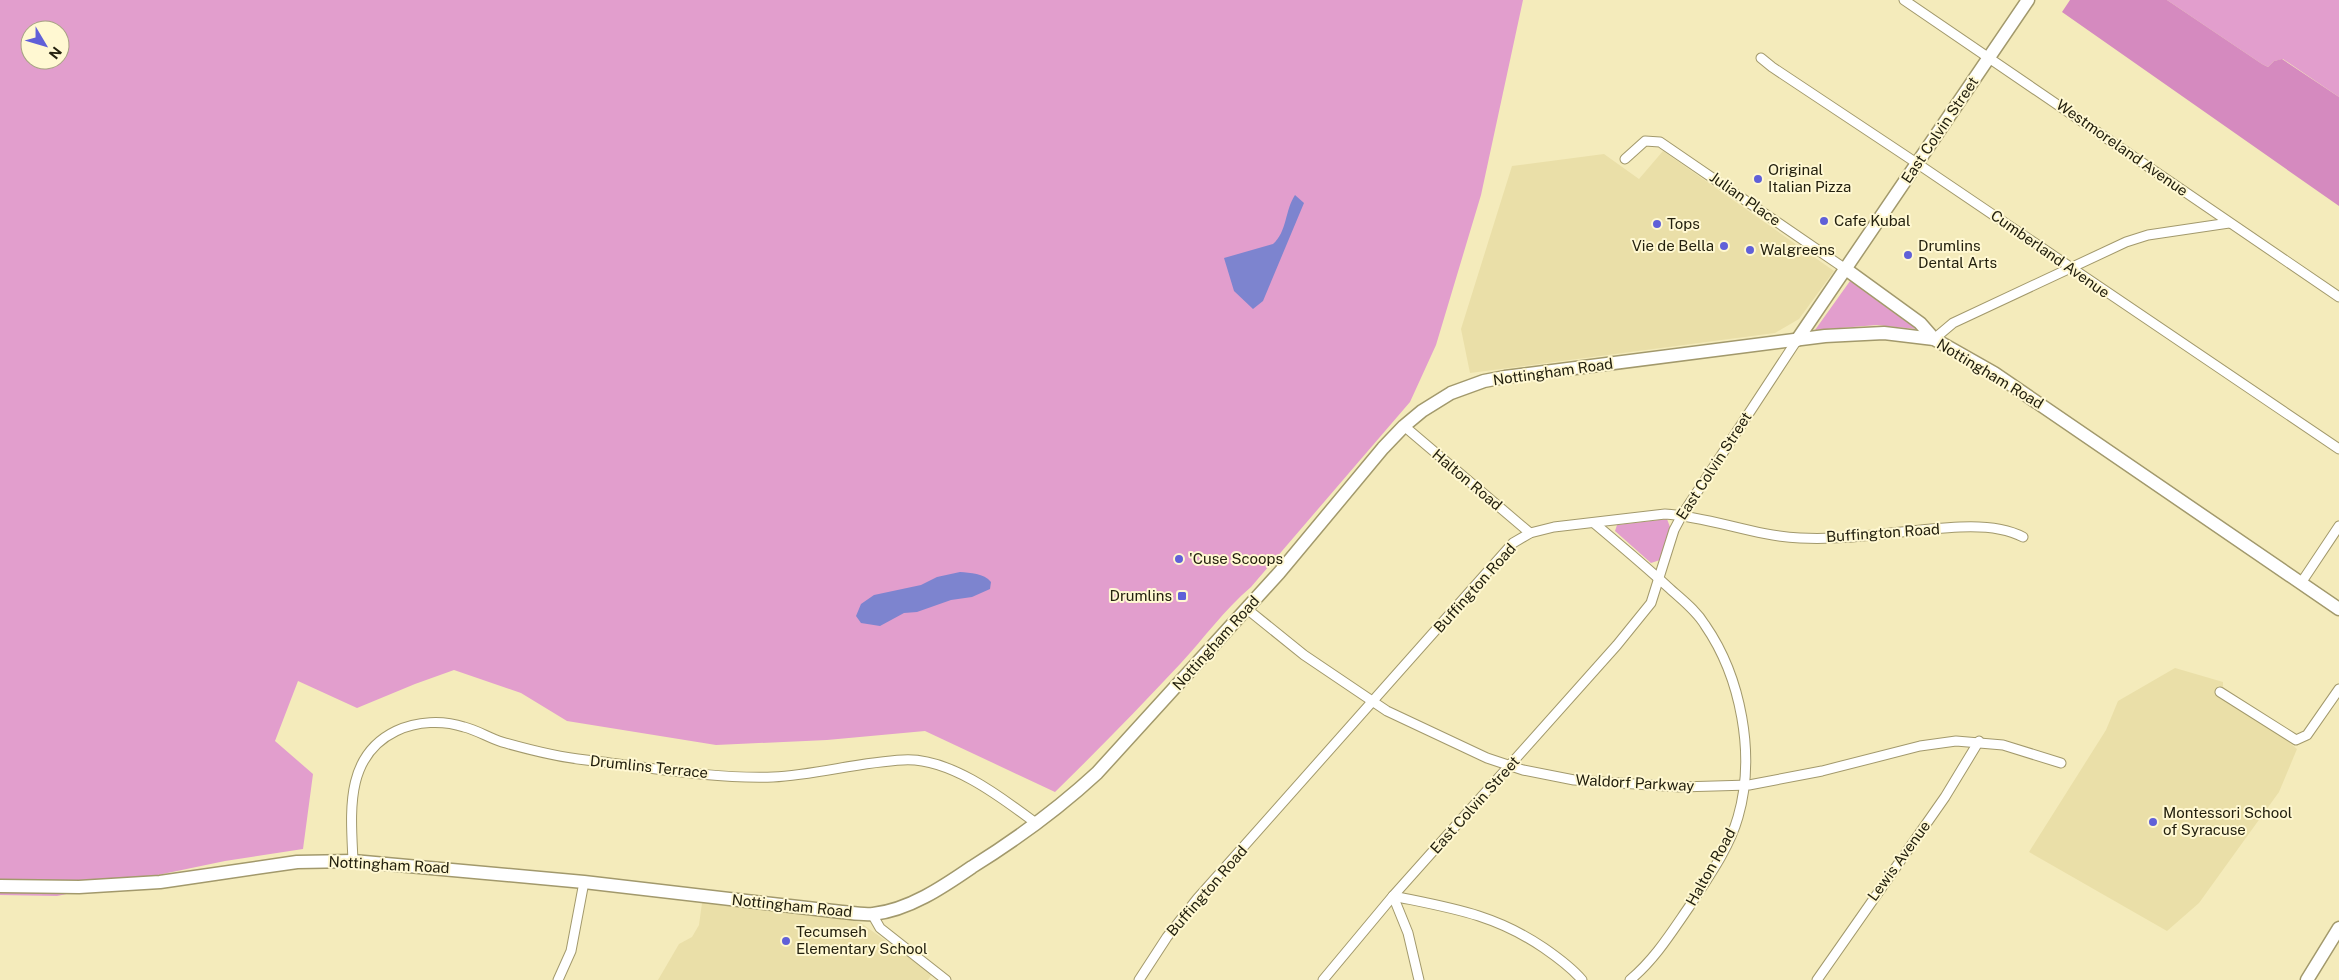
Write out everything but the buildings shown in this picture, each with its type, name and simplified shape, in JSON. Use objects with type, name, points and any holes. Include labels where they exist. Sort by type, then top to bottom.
[{"type":"street","name":"Westmoreland Avenue","points":[[1904,0],[1990,57],[2229,223],[2339,296]]},
{"type":"street","name":"East Colvin Street","points":[[1323,980],[1393,896],[1623,638],[1650,603],[1674,530],[1682,515],[1797,340],[1847,270],[2028,0]]},
{"type":"street","name":"Cumberland Avenue","points":[[1761,58],[2339,449]]},
{"type":"street","name":"Julian Place","points":[[1625,159],[1645,141],[1660,142],[1847,270],[1920,323],[1934,338]]},
{"type":"street","points":[[1934,338],[1952,323],[2126,242],[2148,235],[2229,223]]},
{"type":"street","name":"Nottingham Road","points":[[0,886],[79,886],[160,882],[297,862],[353,861],[584,882],[872,914],[913,902],[946,884],[1037,824],[1097,773],[1247,609],[1383,448],[1404,426],[1422,411],[1451,393],[1484,381],[1856,333],[1884,333],[1934,338],[1994,373],[2339,609]]},
{"type":"street","name":"Halton Road","points":[[1404,426],[1530,533]]},
{"type":"street","name":"Buffington Road","points":[[1139,980],[1167,937],[1198,899],[1513,544],[1530,533],[1554,527],[1665,514],[1682,515],[1734,528],[1800,538],[1868,536],[1965,526],[1989,527],[2016,533],[2023,537]]},
{"type":"street","name":"Halton Road","points":[[1594,523],[1659,579],[1704,623],[1722,650],[1736,688],[1743,723],[1745,769],[1738,817],[1706,880],[1661,949],[1630,980]]},
{"type":"street","points":[[2302,583],[2339,526]]},
{"type":"street","name":"Waldorf Parkway","points":[[1247,609],[1304,655],[1372,702],[1478,754],[1510,766],[1574,780],[1680,787],[1743,785],[1822,771],[1920,746],[1956,741],[1979,741],[2002,745],[2061,763]]},
{"type":"street","points":[[2220,692],[2296,740],[2306,735],[2339,689]]},
{"type":"street","name":"Drumlins Terrace","points":[[353,861],[353,790],[358,772],[368,755],[385,738],[397,730],[418,724],[440,722],[464,726],[496,740],[532,751],[565,758],[716,775],[774,777],[902,760],[929,762],[952,770],[1008,802],[1037,824]]},
{"type":"street","name":"Lewis Avenue","points":[[1817,980],[1945,798],[1979,741]]},
{"type":"street","points":[[558,980],[571,951],[584,882]]},
{"type":"street","points":[[1393,896],[1408,932],[1419,980]]},
{"type":"street","points":[[1393,896],[1475,914],[1504,924],[1557,957],[1582,980]]},
{"type":"street","points":[[872,914],[880,928],[946,980]]},
{"type":"street","points":[[2307,980],[2339,928]]},
{"type":"shaded area","points":[[0,0],[1523,0],[1481,195],[1436,345],[1410,402],[1251,587],[1223,614],[1150,696],[1055,792],[925,731],[827,740],[716,745],[567,721],[521,693],[454,670],[357,708],[298,681],[275,741],[313,774],[303,849],[225,861],[57,896],[0,895]]},
{"type":"shaded area","points":[[2070,0],[2167,0],[2262,64],[2268,67],[2274,61],[2282,59],[2339,97],[2339,206],[2062,12]]},
{"type":"shaded area","points":[[2167,0],[2339,0],[2339,97],[2283,59],[2274,61],[2268,67],[2262,64]]},
{"type":"shaded area","points":[[1663,151],[1834,271],[1799,319],[1775,333],[1470,373],[1461,329],[1512,166],[1604,154],[1639,179]]},
{"type":"shaded area","points":[[1850,281],[1916,329],[1877,325],[1815,330]]},
{"type":"shaded area","points":[[1667,519],[1670,527],[1660,560],[1651,563],[1615,531],[1617,525]]},
{"type":"shaded area","name":"Montessori School of Syracuse","points":[[2175,668],[2223,682],[2223,687],[2297,749],[2279,792],[2199,903],[2167,931],[2029,852],[2106,730],[2118,701]]},
{"type":"shaded area","name":"Tecumseh Elementary School","points":[[702,903],[848,919],[861,923],[932,974],[928,980],[658,980],[679,944],[692,937],[699,925]]},
{"type":"water","points":[[1295,195],[1304,203],[1263,301],[1253,309],[1234,291],[1224,258],[1273,244],[1281,233]]},
{"type":"water","points":[[960,572],[985,577],[991,582],[990,589],[972,597],[951,600],[917,612],[904,613],[880,626],[861,623],[856,616],[861,604],[874,595],[921,585],[937,577]]},
{"type":"place","name":"Original Italian Pizza","points":[[1758,179]]},
{"type":"place","name":"Cafe Kubal","points":[[1824,221]]},
{"type":"place","name":"Tops","points":[[1657,224]]},
{"type":"place","name":"Vie de Bella","points":[[1724,246]]},
{"type":"place","name":"Walgreens","points":[[1750,250]]},
{"type":"place","name":"Drumlins Dental Arts","points":[[1908,255]]},
{"type":"place","name":"'Cuse Scoops","points":[[1179,559]]},
{"type":"place","name":"Drumlins","points":[[1182,596]]},
{"type":"place","name":"Montessori School of Syracuse","points":[[2153,822]]},
{"type":"place","name":"Tecumseh Elementary School","points":[[786,941]]}]
